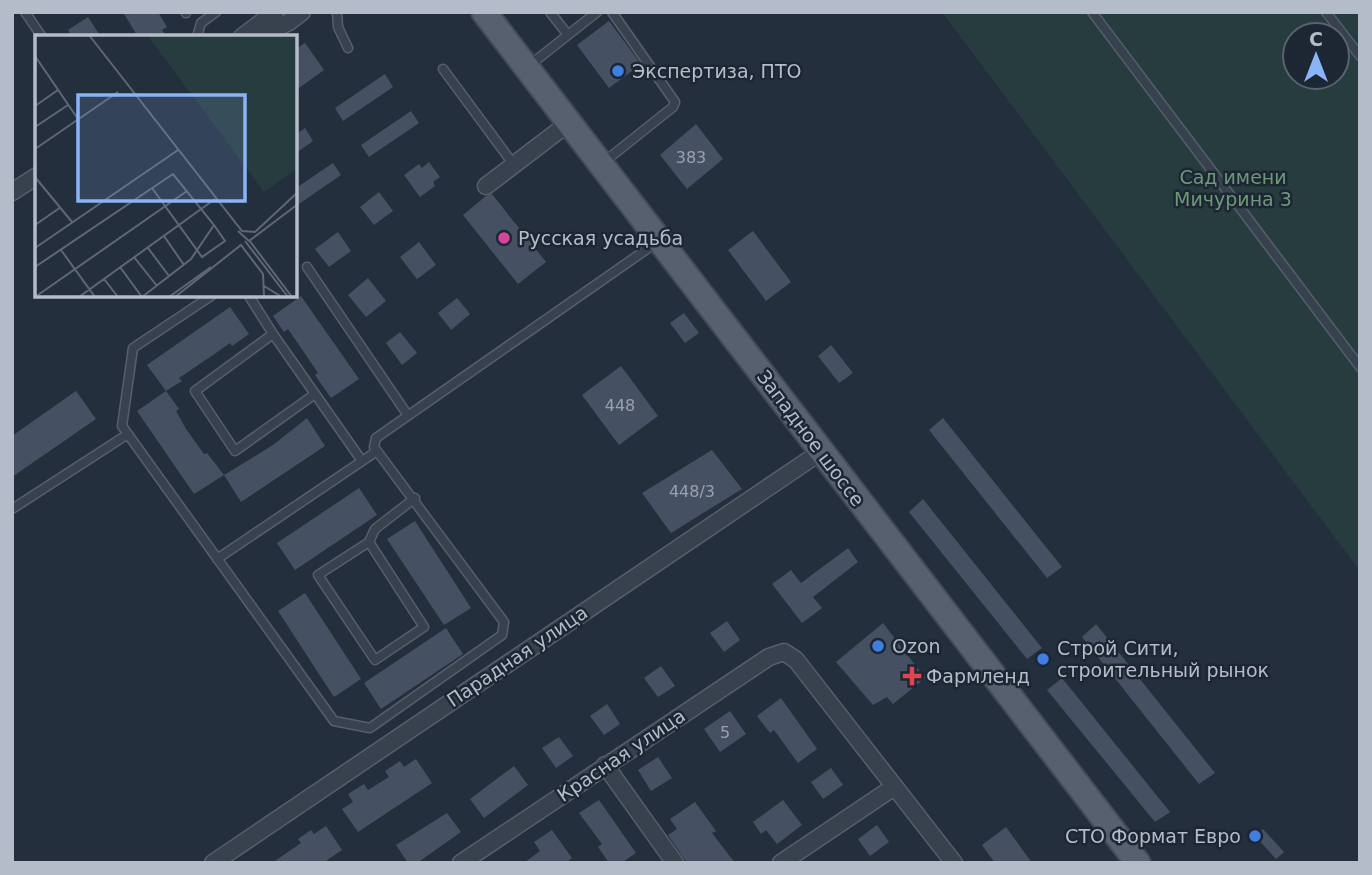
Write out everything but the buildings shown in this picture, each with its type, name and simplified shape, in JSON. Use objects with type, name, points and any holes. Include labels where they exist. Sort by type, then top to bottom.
[{"type":"main road","name":"Западное шоссе","points":[[484,12],[822,451],[1129,860]]},
{"type":"street","points":[[246,35],[275,12]]},
{"type":"street","points":[[262,35],[289,22],[302,12]]},
{"type":"street","points":[[486,186],[569,122]]},
{"type":"street","points":[[12,192],[35,177]]},
{"type":"street","name":"Парадная улица","points":[[213,863],[822,451]]},
{"type":"street","name":"Красная улица","points":[[461,863],[769,657],[784,652],[796,660],[894,787]]},
{"type":"street","points":[[605,765],[675,863]]},
{"type":"street","points":[[781,863],[894,787],[954,863]]},
{"type":"lane","points":[[198,35],[201,23],[216,12]]},
{"type":"lane","points":[[337,12],[338,27],[348,48]]},
{"type":"lane","points":[[550,12],[568,34]]},
{"type":"lane","points":[[528,67],[597,12]]},
{"type":"lane","points":[[602,164],[675,102],[612,12]]},
{"type":"lane","points":[[1092,12],[1360,368]]},
{"type":"lane","points":[[1326,12],[1360,56]]},
{"type":"lane","points":[[29,13],[41,35]]},
{"type":"lane","points":[[443,69],[514,164]]},
{"type":"lane","points":[[208,298],[133,348],[122,426],[334,721],[370,727],[502,635],[504,621],[415,498],[374,447],[376,438],[659,240]]},
{"type":"lane","points":[[307,267],[407,414]]},
{"type":"lane","points":[[250,298],[362,461]]},
{"type":"lane","points":[[273,334],[195,391],[235,451],[315,394]]},
{"type":"lane","points":[[12,509],[128,435]]},
{"type":"lane","points":[[217,559],[377,451]]},
{"type":"lane","points":[[369,542],[424,626],[374,660],[318,575],[369,542],[375,529],[415,498]]},
{"type":"green space","name":"Сад имени Мичурина 3","points":[[942,12],[1360,12],[1360,571]]},
{"type":"place","name":"Экспертиза, ПТО","points":[[618,71]]},
{"type":"place","name":"Русская усадьба","points":[[504,238]]},
{"type":"place","name":"Ozon","points":[[878,646]]},
{"type":"place","name":"Строй Сити, строительный рынок","points":[[1043,659]]},
{"type":"place","name":"Фармленд","points":[[912,676]]},
{"type":"place","name":"СТО Формат Евро","points":[[1255,836]]}]
